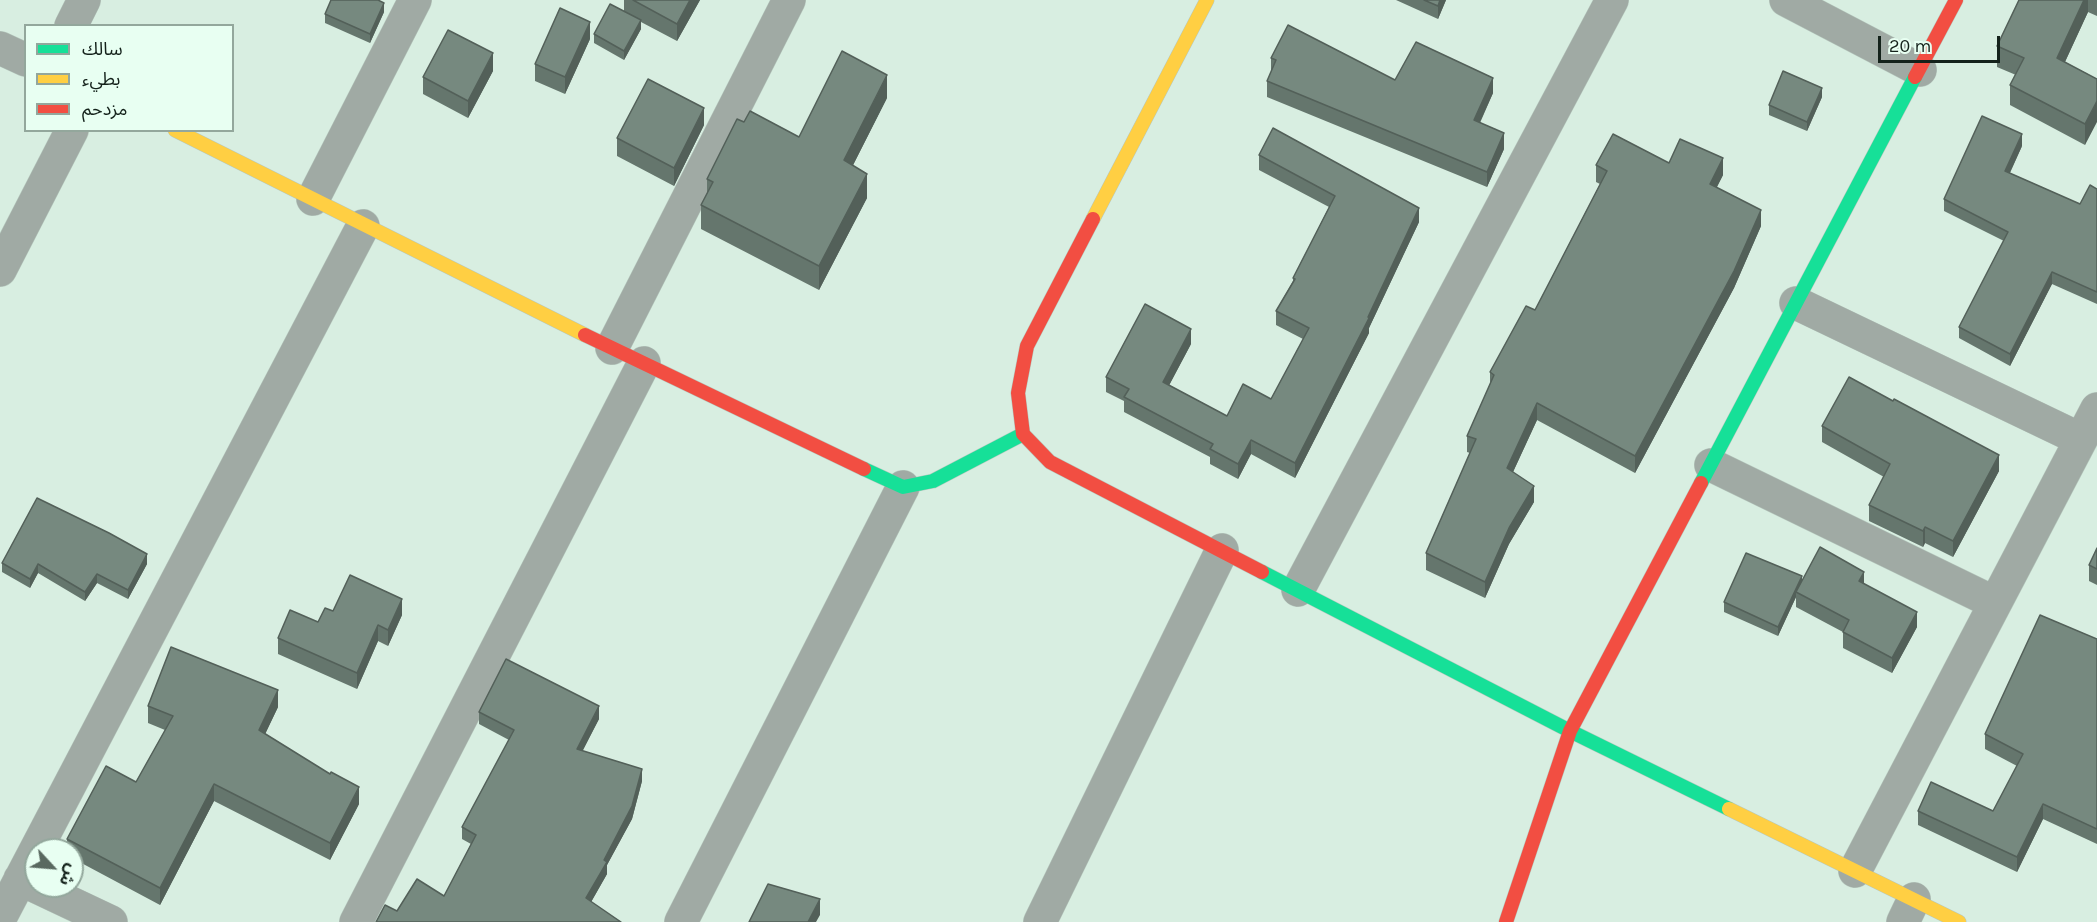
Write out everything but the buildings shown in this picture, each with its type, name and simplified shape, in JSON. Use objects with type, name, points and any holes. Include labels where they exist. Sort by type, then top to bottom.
[{"type":"street","points":[[72,24],[84,0]]},
{"type":"street","points":[[313,200],[415,0]]},
{"type":"street","points":[[612,348],[789,0]]},
{"type":"street","points":[[1207,0],[1027,346],[1018,393],[1023,434],[1050,462],[1570,731],[1855,871],[1908,911],[1959,922]]},
{"type":"street","points":[[1298,590],[1612,0]]},
{"type":"street","points":[[1786,0],[1920,70]]},
{"type":"street","points":[[1506,922],[1570,731],[1956,0]]},
{"type":"street","points":[[0,48],[24,59]]},
{"type":"street","points":[[0,270],[71,132]]},
{"type":"street","points":[[179,132],[363,226],[903,487],[933,481],[1023,434]]},
{"type":"street","points":[[0,918],[363,226]]},
{"type":"street","points":[[1796,303],[2080,439]]},
{"type":"street","points":[[356,922],[644,363]]},
{"type":"street","points":[[1855,871],[2097,409]]},
{"type":"street","points":[[1711,465],[1995,603]]},
{"type":"street","points":[[681,922],[903,487]]},
{"type":"street","points":[[1040,922],[1222,550]]},
{"type":"street","points":[[20,879],[111,922]]},
{"type":"traffic: fast","points":[[1701,483],[1915,77]]},
{"type":"traffic: fast","points":[[864,469],[903,487],[933,481],[1023,434]]},
{"type":"traffic: fast","points":[[1262,572],[1570,731],[1729,809]]},
{"type":"traffic: slow","points":[[1093,219],[1207,0]]},
{"type":"traffic: slow","points":[[179,132],[585,335]]},
{"type":"traffic: slow","points":[[1729,809],[1959,922]]},
{"type":"traffic: jam","points":[[1915,77],[1956,0]]},
{"type":"traffic: jam","points":[[1093,219],[1027,346],[1018,393],[1023,434],[1050,462],[1262,572]]},
{"type":"traffic: jam","points":[[585,335],[864,469]]},
{"type":"traffic: jam","points":[[1506,922],[1570,731],[1701,483]]}]
